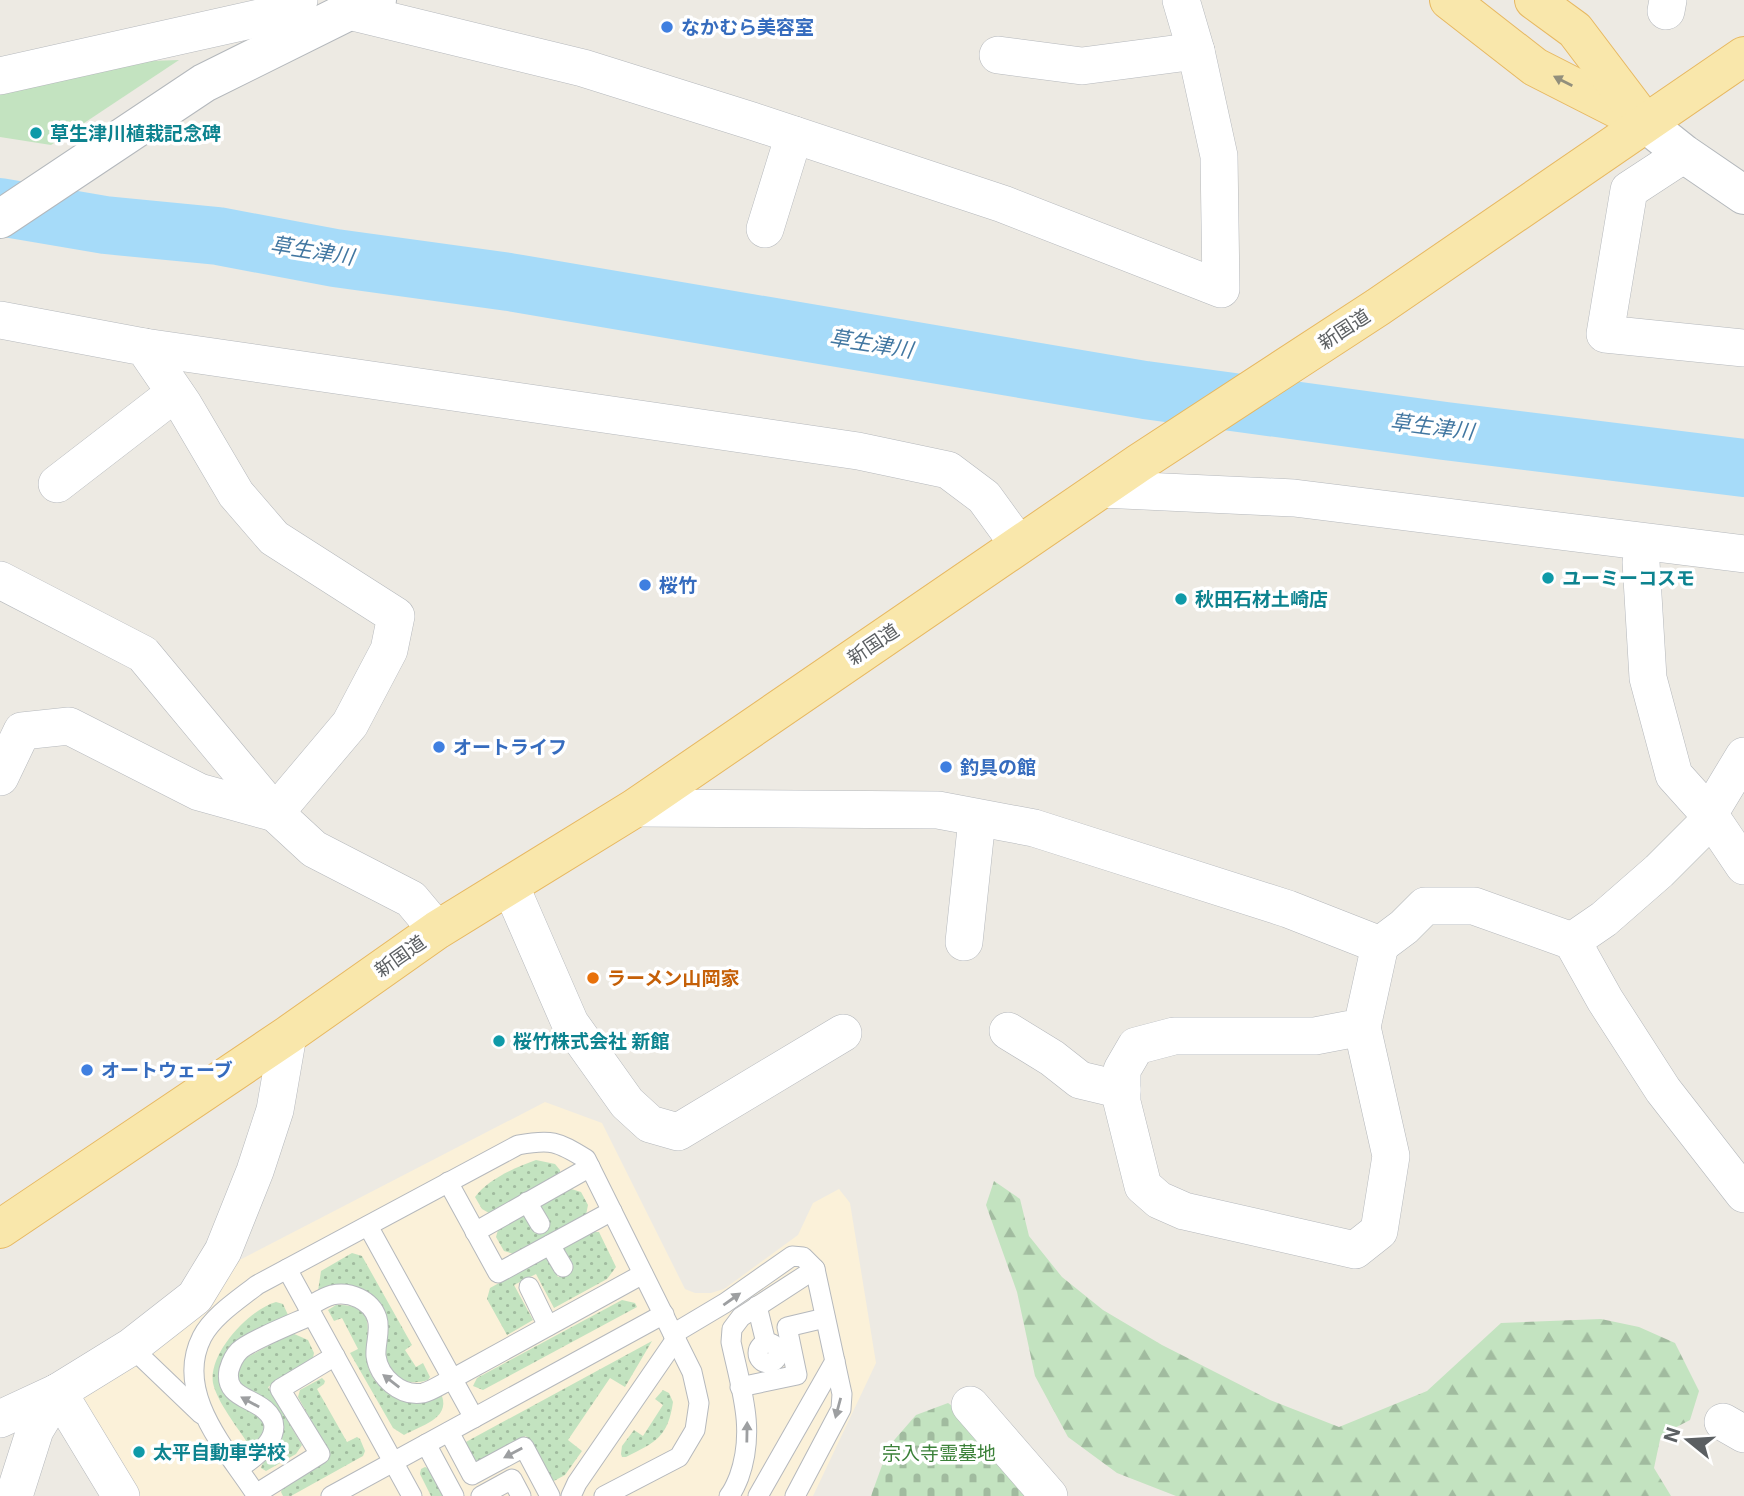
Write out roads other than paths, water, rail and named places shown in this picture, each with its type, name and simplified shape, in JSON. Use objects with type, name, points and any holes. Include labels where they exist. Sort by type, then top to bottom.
[{"type":"main road","points":[[1449,0],[1535,67],[1645,124]]},
{"type":"main road","points":[[1534,0],[1575,30],[1645,124]]},
{"type":"main road","name":"新国道","points":[[0,1229],[288,1035],[437,930],[635,808],[1139,463],[1378,307],[1744,55]]},
{"type":"street","points":[[0,76],[324,10],[583,68],[1003,205],[1221,289],[1219,156],[1196,51],[1181,0]]},
{"type":"street","points":[[0,219],[204,83],[324,10]]},
{"type":"street","points":[[998,55],[1082,66],[1196,51]]},
{"type":"street","points":[[1645,124],[1744,195]]},
{"type":"street","points":[[765,229],[794,135]]},
{"type":"street","points":[[1684,154],[1629,190],[1605,334],[1744,348]]},
{"type":"street","points":[[0,320],[144,347],[858,451],[948,470],[984,497],[1019,545]]},
{"type":"street","points":[[144,347],[236,494],[274,538],[396,616],[389,650],[350,724],[275,813]]},
{"type":"street","points":[[57,484],[175,393]]},
{"type":"street","points":[[1101,489],[1294,498],[1744,554]]},
{"type":"street","points":[[1641,562],[1648,678],[1674,775],[1709,814],[1744,866]]},
{"type":"street","points":[[0,580],[143,654],[275,813],[314,849],[411,899],[437,930]]},
{"type":"street","points":[[0,777],[22,731],[69,726],[199,792],[275,813]]},
{"type":"street","points":[[1572,941],[1604,919],[1660,871],[1704,826],[1744,756]]},
{"type":"street","points":[[635,808],[938,810],[1034,828],[1288,909],[1380,945]]},
{"type":"street","points":[[964,942],[977,819]]},
{"type":"street","points":[[510,885],[570,1023],[627,1103],[650,1124],[678,1132],[842,1033]]},
{"type":"street","points":[[1362,1027],[1315,1036],[1174,1036],[1136,1046],[1122,1070],[1122,1102],[1143,1186],[1158,1200],[1184,1211],[1355,1250],[1378,1231],[1391,1156],[1362,1027],[1380,945],[1404,927],[1425,906],[1474,906],[1572,941],[1605,1000],[1663,1090],[1744,1194]]},
{"type":"street","points":[[1008,1031],[1052,1058],[1080,1080],[1122,1090]]},
{"type":"street","points":[[0,1419],[58,1392],[131,1348],[195,1297],[223,1251],[255,1171],[275,1110],[288,1035]]},
{"type":"street","points":[[14,1496],[35,1430],[58,1392]]},
{"type":"street","points":[[58,1392],[121,1496]]},
{"type":"street","points":[[970,1405],[1049,1496]]},
{"type":"lane","points":[[335,1356],[280,1390],[320,1454],[256,1495],[207,1420],[196,1398],[195,1364],[203,1337],[226,1310],[257,1285],[518,1145],[546,1140],[565,1146],[586,1159],[692,1372],[699,1403],[695,1430],[679,1457],[604,1496]]},
{"type":"lane","points":[[475,1232],[590,1167]]},
{"type":"lane","points":[[448,1182],[498,1273],[612,1211]]},
{"type":"lane","points":[[527,1202],[540,1224]]},
{"type":"lane","points":[[368,1226],[474,1418]]},
{"type":"lane","points":[[550,1245],[563,1267]]},
{"type":"lane","points":[[571,1496],[675,1336],[792,1256],[803,1257],[815,1269],[842,1394],[841,1409],[795,1496]]},
{"type":"lane","points":[[287,1269],[412,1496]]},
{"type":"lane","points":[[729,1496],[746,1457],[748,1424],[731,1342],[732,1329],[740,1317],[815,1269]]},
{"type":"lane","points":[[239,1468],[257,1457],[268,1446],[273,1431],[272,1419],[265,1410],[240,1397],[232,1389],[228,1378],[231,1363],[240,1350],[310,1311],[331,1295],[348,1294],[370,1306],[377,1318],[376,1355],[380,1372],[391,1384],[406,1391],[422,1393],[643,1273]]},
{"type":"lane","points":[[529,1287],[548,1326]]},
{"type":"lane","points":[[735,1361],[762,1349],[757,1306]]},
{"type":"lane","points":[[331,1496],[664,1314]]},
{"type":"lane","points":[[740,1387],[797,1375],[787,1327],[825,1318]]},
{"type":"lane","points":[[131,1348],[207,1420]]},
{"type":"lane","points":[[758,1496],[835,1361]]},
{"type":"lane","points":[[449,1432],[472,1475],[524,1447],[550,1496]]},
{"type":"lane","points":[[426,1444],[454,1496]]},
{"type":"lane","points":[[481,1496],[512,1479],[521,1496]]},
{"type":"waterway","name":"草生津川","points":[[0,207],[105,225],[218,236],[335,258],[509,282],[1145,390],[1744,468]]},
{"type":"place","name":"なかむら美容室","points":[[667,27]]},
{"type":"place","name":"草生津川植栽記念碑","points":[[36,133]]},
{"type":"place","name":"ユーミーコスモ","points":[[1548,578]]},
{"type":"place","name":"桜竹","points":[[645,585]]},
{"type":"place","name":"秋田石材土崎店","points":[[1181,599]]},
{"type":"place","name":"オートライフ","points":[[439,747]]},
{"type":"place","name":"釣具の館","points":[[946,767]]},
{"type":"place","name":"ラーメン山岡家","points":[[593,978]]},
{"type":"place","name":"桜竹株式会社 新館","points":[[499,1041]]},
{"type":"place","name":"オートウェーブ","points":[[87,1070]]},
{"type":"place","name":"太平自動車学校","points":[[139,1452]]},
{"type":"park label","name":"宗入寺霊墓地","points":[[939,1453]]}]
